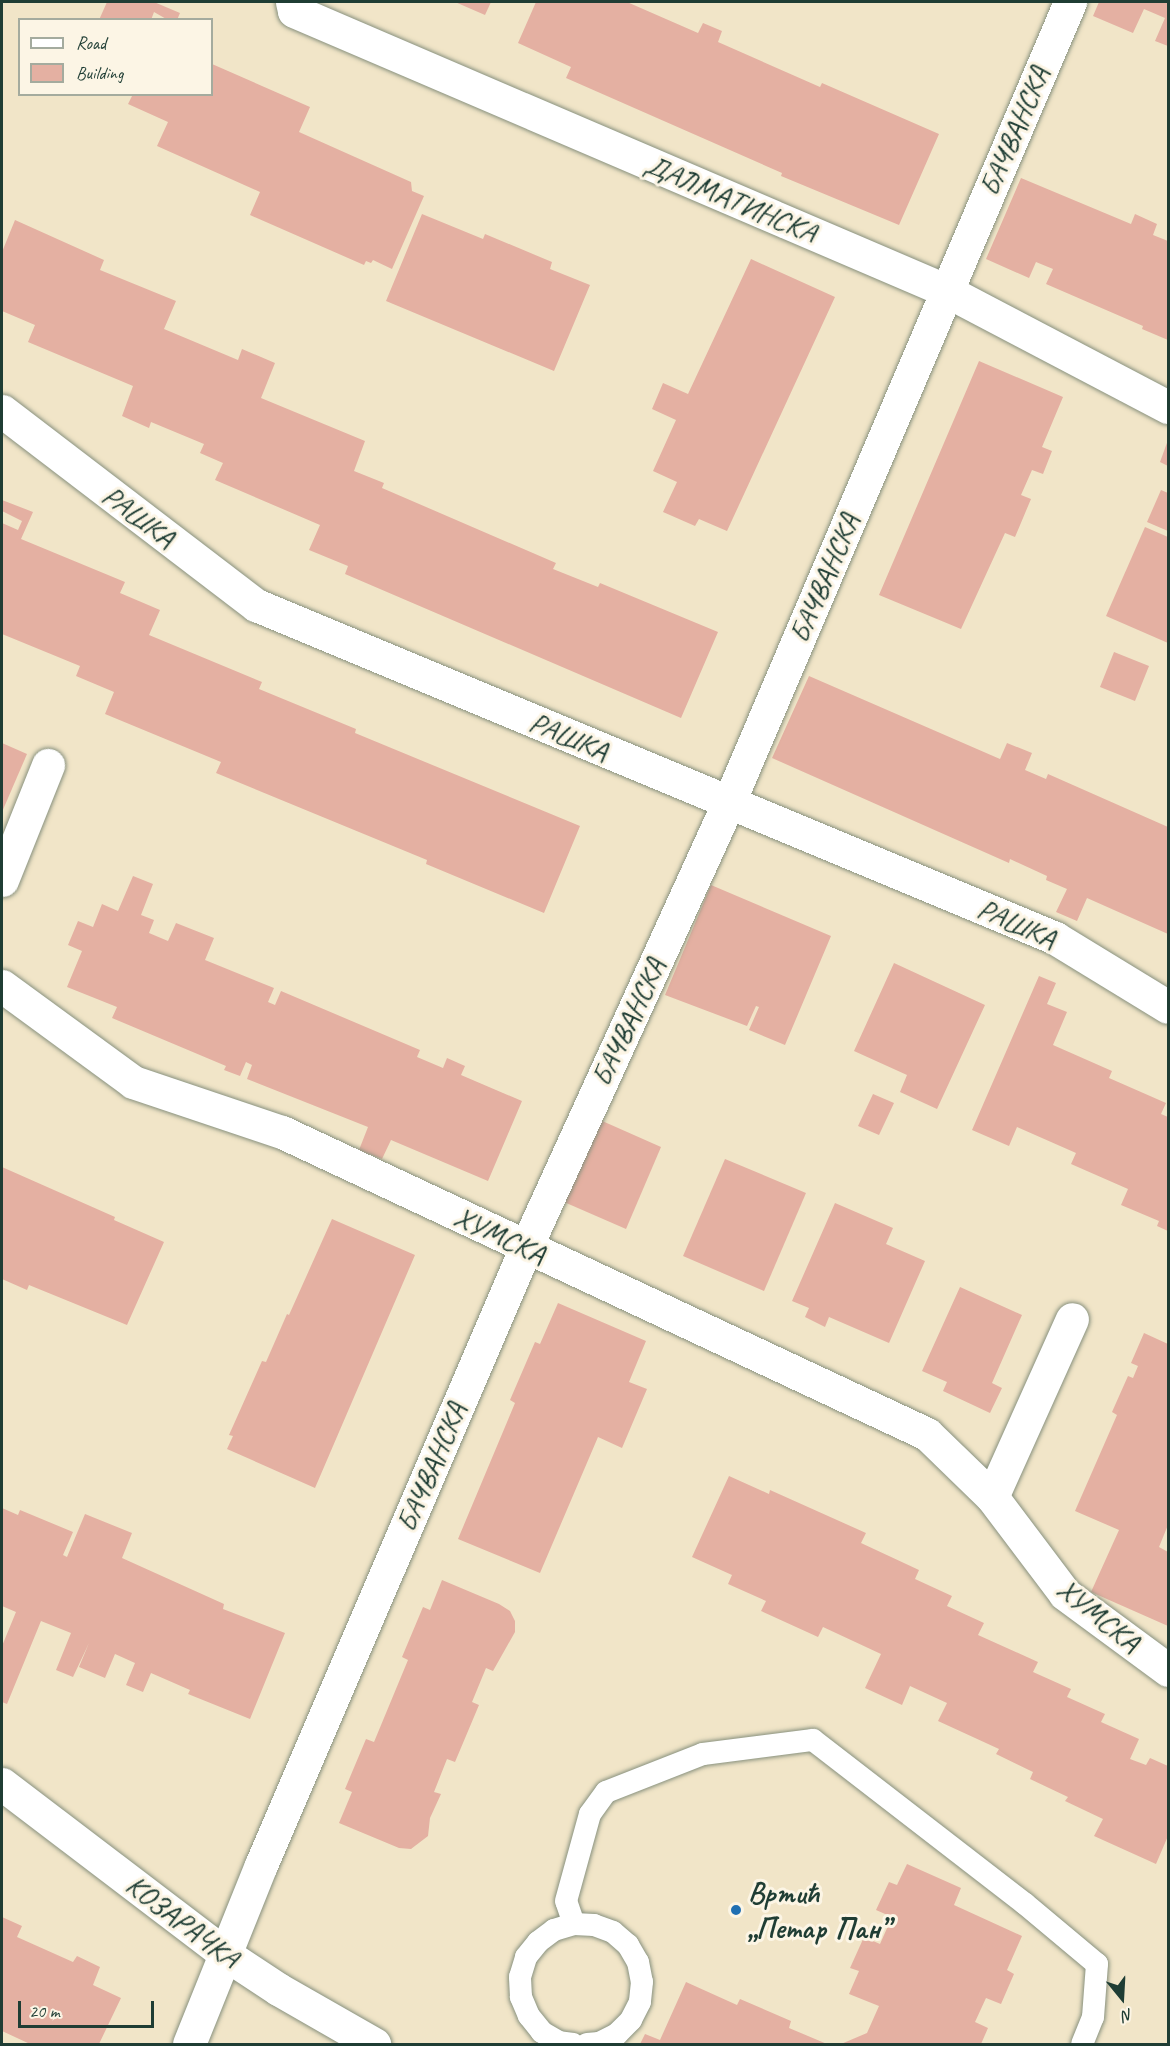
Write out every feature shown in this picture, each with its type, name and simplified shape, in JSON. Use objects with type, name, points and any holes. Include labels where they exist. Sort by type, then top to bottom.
[{"type":"street","name":"ДАЛМАТИНСКА","points":[[292,2],[294,11],[945,290],[1168,407]]},
{"type":"street","name":"БАЧВАНСКА","points":[[189,2044],[225,1954],[526,1247],[729,802],[945,290],[1070,2]]},
{"type":"street","name":"РАШКА","points":[[2,411],[256,605],[1055,938],[1168,1007]]},
{"type":"street","points":[[2,880],[48,765]]},
{"type":"street","name":"ХУМСКА","points":[[2,986],[133,1082],[282,1132],[927,1434],[992,1497],[1065,1594],[1168,1670]]},
{"type":"street","points":[[992,1497],[1072,1319]]},
{"type":"street","name":"КОЗАРАЧКА","points":[[2,1784],[225,1954],[278,1989],[374,2044]]},
{"type":"lane","points":[[574,1924],[566,1901],[590,1814],[606,1792],[703,1754],[813,1740],[1024,1903],[1097,1964],[1093,2017],[1082,2044]]},
{"type":"lane","points":[[573,2044],[559,2042],[542,2032],[529,2016],[521,1997],[520,1977],[526,1957],[538,1941],[554,1930],[574,1924],[594,1925],[613,1932],[628,1945],[638,1962],[642,1982],[640,2002],[631,2020],[617,2034],[599,2043],[587,2044]]},
{"type":"building","points":[[107,2],[154,2],[180,13],[178,18],[164,18],[154,12],[152,18],[100,18]]},
{"type":"building","points":[[455,2],[491,2],[485,15]]},
{"type":"building","points":[[536,2],[627,2],[698,33],[703,23],[722,31],[718,42],[820,87],[822,83],[939,134],[899,225],[781,176],[782,173],[566,78],[571,67],[518,43]]},
{"type":"building","points":[[1099,2],[1168,2],[1168,46],[1155,41],[1165,18],[1144,9],[1133,33],[1093,16]]},
{"type":"building","points":[[213,64],[310,107],[299,132],[411,182],[412,191],[424,196],[392,269],[373,260],[371,263],[366,261],[364,265],[250,215],[260,192],[157,146],[168,122],[128,104],[132,96],[213,96]]},
{"type":"building","points":[[1021,178],[1131,224],[1135,214],[1157,224],[1153,235],[1168,241],[1168,340],[1142,329],[1143,326],[1046,284],[1053,269],[1036,262],[1029,278],[986,259]]},
{"type":"building","points":[[422,214],[483,239],[485,234],[552,262],[550,269],[590,285],[554,371],[386,301]]},
{"type":"building","points":[[15,220],[104,260],[100,270],[176,301],[164,329],[238,360],[242,349],[275,363],[261,398],[365,441],[354,471],[384,483],[382,488],[556,563],[553,569],[598,587],[600,583],[718,632],[681,718],[345,574],[348,566],[309,550],[320,525],[215,480],[223,463],[200,453],[204,444],[151,422],[149,428],[122,416],[133,386],[28,342],[35,325],[2,311],[2,252]]},
{"type":"building","points":[[751,259],[835,297],[727,531],[699,519],[695,526],[663,512],[677,482],[653,471],[676,420],[652,409],[663,383],[688,394]]},
{"type":"building","points":[[979,361],[1063,397],[1042,447],[1052,451],[1043,474],[1032,470],[1021,495],[1031,499],[1015,537],[1005,533],[961,629],[879,595]]},
{"type":"building","points":[[1168,440],[1168,466],[1160,462]]},
{"type":"building","points":[[1161,490],[1168,493],[1168,531],[1147,522]]},
{"type":"building","points":[[2,500],[33,512],[21,539],[125,582],[120,593],[160,610],[149,635],[262,682],[259,689],[356,729],[355,733],[580,826],[544,913],[426,864],[427,860],[216,773],[221,762],[105,714],[114,692],[76,676],[80,666],[2,634],[2,523],[18,530],[22,521],[2,511]]},
{"type":"building","points":[[1145,527],[1168,537],[1168,643],[1106,616]]},
{"type":"building","points":[[1114,652],[1149,666],[1135,701],[1100,687]]},
{"type":"building","points":[[809,676],[1000,759],[1007,743],[1032,753],[1025,770],[1046,779],[1048,774],[1168,827],[1168,934],[1087,898],[1077,921],[1056,912],[1067,889],[1046,880],[1047,876],[1010,859],[1009,863],[772,758]]},
{"type":"building","points":[[2,743],[27,754],[2,812]]},
{"type":"building","points":[[133,876],[153,884],[141,915],[154,920],[149,933],[168,941],[176,923],[214,938],[205,960],[274,988],[268,1002],[275,1005],[281,991],[420,1050],[417,1057],[443,1068],[447,1058],[465,1066],[461,1075],[522,1101],[488,1181],[391,1140],[382,1159],[359,1150],[368,1127],[247,1079],[252,1065],[246,1062],[240,1076],[224,1070],[226,1066],[112,1018],[117,1007],[67,987],[82,951],[68,945],[78,921],[93,927],[102,904],[118,911]]},
{"type":"building","points":[[711,885],[831,936],[785,1045],[749,1030],[759,1007],[756,1006],[747,1026],[665,995]]},
{"type":"building","points":[[894,963],[985,1005],[937,1109],[900,1092],[907,1075],[854,1051]]},
{"type":"building","points":[[1039,976],[1056,983],[1047,1004],[1067,1012],[1053,1045],[1112,1071],[1109,1078],[1166,1103],[1161,1114],[1168,1117],[1168,1231],[1157,1226],[1159,1221],[1121,1205],[1128,1189],[1071,1164],[1076,1153],[1017,1127],[1009,1146],[972,1130]]},
{"type":"building","points":[[873,1094],[894,1103],[879,1135],[858,1126]]},
{"type":"building","points":[[600,1120],[661,1147],[626,1229],[564,1202]]},
{"type":"building","points":[[725,1159],[806,1193],[764,1291],[683,1256]]},
{"type":"building","points":[[2,1167],[115,1217],[114,1220],[164,1242],[127,1325],[29,1285],[27,1290],[2,1279]]},
{"type":"building","points":[[835,1203],[893,1228],[886,1244],[925,1261],[889,1343],[829,1317],[825,1327],[805,1317],[809,1308],[792,1301]]},
{"type":"building","points":[[332,1219],[415,1255],[315,1488],[227,1449],[233,1436],[229,1435],[262,1361],[266,1362]]},
{"type":"building","points":[[960,1287],[1022,1315],[992,1383],[1002,1388],[990,1413],[943,1391],[947,1382],[922,1371]]},
{"type":"building","points":[[558,1303],[646,1341],[629,1382],[647,1389],[622,1448],[598,1437],[540,1573],[458,1539],[515,1403],[510,1400],[535,1342],[540,1344]]},
{"type":"building","points":[[1144,1333],[1168,1344],[1168,1525],[1159,1547],[1168,1552],[1168,1626],[1091,1592],[1119,1530],[1075,1511],[1117,1415],[1112,1412],[1128,1376],[1133,1378],[1138,1366],[1131,1363]]},
{"type":"building","points":[[729,1476],[769,1494],[770,1490],[866,1533],[861,1543],[919,1570],[915,1579],[952,1596],[947,1606],[984,1623],[978,1635],[1038,1662],[1033,1672],[1071,1689],[1067,1697],[1105,1714],[1101,1722],[1139,1739],[1130,1759],[1146,1765],[1150,1758],[1168,1766],[1168,1836],[1156,1864],[1094,1836],[1103,1819],[1065,1801],[1068,1797],[1030,1779],[1033,1772],[996,1754],[999,1749],[938,1721],[947,1703],[910,1686],[902,1705],[865,1688],[881,1654],[823,1627],[818,1637],[761,1611],[766,1601],[728,1584],[732,1575],[692,1557]]},
{"type":"building","points":[[2,1508],[18,1515],[20,1510],[73,1532],[63,1555],[67,1557],[85,1514],[132,1533],[122,1558],[224,1604],[223,1609],[285,1633],[250,1719],[188,1694],[190,1690],[151,1673],[143,1692],[126,1685],[135,1663],[115,1654],[105,1678],[79,1667],[89,1643],[73,1677],[56,1670],[71,1633],[41,1621],[7,1704],[2,1702],[2,1646],[16,1612],[2,1606]]},
{"type":"building","points":[[442,1580],[499,1604],[510,1611],[515,1621],[515,1632],[493,1671],[486,1668],[472,1702],[479,1705],[455,1762],[447,1759],[434,1792],[441,1794],[430,1818],[428,1836],[411,1849],[399,1848],[339,1823],[352,1792],[345,1789],[366,1739],[374,1742],[408,1660],[402,1657],[423,1607],[430,1610]]},
{"type":"building","points":[[907,1864],[961,1888],[954,1905],[1022,1936],[1007,1970],[1014,1974],[1001,2004],[986,1998],[975,2022],[988,2028],[981,2044],[841,2044],[867,2033],[879,2006],[849,1994],[859,1971],[850,1968],[864,1937],[880,1944],[892,1917],[876,1910],[889,1882],[897,1885]]},
{"type":"building","points":[[2,1917],[22,1926],[17,1937],[73,1962],[77,1956],[100,1967],[93,1985],[121,1998],[99,2044],[30,2044],[2,2031]]},
{"type":"building","points":[[686,1982],[737,2005],[740,1999],[791,2021],[789,2028],[827,2044],[640,2044],[645,2034],[660,2040]]},
{"type":"place","name":"Вртић „Петар Пан”","points":[[736,1910]]}]
